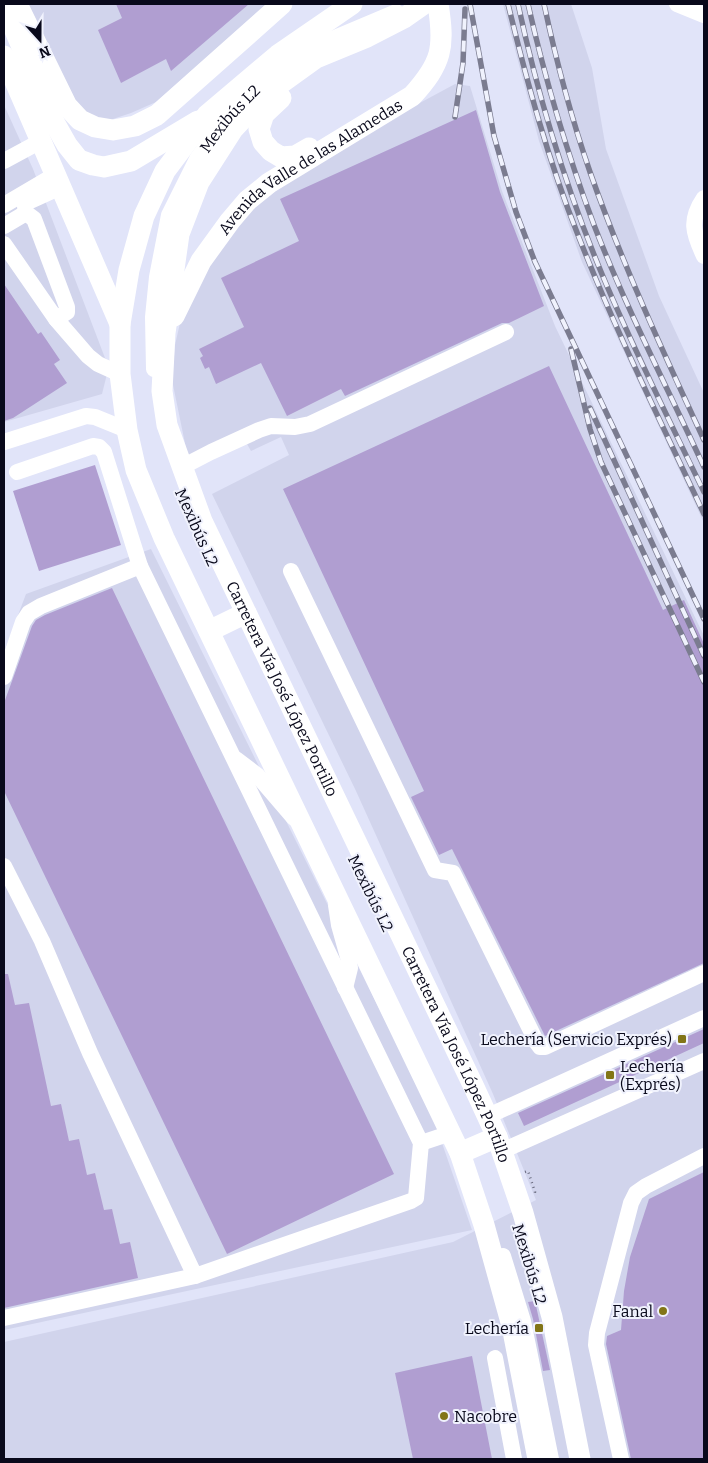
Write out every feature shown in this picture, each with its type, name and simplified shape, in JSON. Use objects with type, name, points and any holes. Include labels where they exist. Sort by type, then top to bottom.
[{"type":"main road","points":[[17,4],[67,106],[80,120],[95,127],[113,130],[135,126],[156,115],[282,4]]},
{"type":"main road","points":[[4,5],[54,122],[67,145],[79,160],[104,167],[131,161],[207,115],[278,55],[352,4]]},
{"type":"main road","name":"Carretera Vía José López Portillo","points":[[424,4],[403,11],[367,36],[316,58],[266,94],[233,129],[199,182],[179,234],[165,333],[162,391],[167,425],[202,521],[242,615],[488,1116],[496,1143],[523,1213],[552,1316],[580,1459]]},
{"type":"main road","name":"Avenida Valle de las Alamedas","points":[[165,333],[201,261],[247,201],[268,183],[412,96],[428,78],[437,62],[442,46],[438,4]]},
{"type":"main road","points":[[360,128],[342,131],[295,156],[281,157],[271,151],[263,142],[259,129],[264,114],[283,96],[367,36]]},
{"type":"main road","points":[[4,56],[120,324]]},
{"type":"main road","points":[[207,115],[166,171],[144,216],[129,270],[120,324],[120,374],[127,430],[136,470],[164,538],[212,629],[305,830],[451,1133],[463,1151],[512,1326],[538,1459]]},
{"type":"main road","points":[[212,629],[242,615]]},
{"type":"main road","points":[[463,1151],[496,1143]]},
{"type":"street","name":"Mexibús L2","points":[[362,4],[281,60],[250,84],[201,131],[150,217],[137,265],[128,311],[125,354],[129,394],[143,467],[212,629],[488,1205],[523,1321],[551,1459]]},
{"type":"street","points":[[677,4],[704,15]]},
{"type":"street","name":"Mexibús L2","points":[[403,11],[313,47],[257,87],[225,120],[197,159],[169,215],[153,317],[154,393],[168,460],[194,522],[242,615],[496,1143],[542,1299],[574,1459]]},
{"type":"street","points":[[4,162],[41,141]]},
{"type":"street","points":[[4,205],[60,184]]},
{"type":"street","points":[[56,319],[67,312],[67,308],[25,204],[60,184]]},
{"type":"street","points":[[704,198],[694,217],[694,232],[704,256]]},
{"type":"street","points":[[4,226],[30,216]]},
{"type":"street","points":[[4,244],[56,319],[88,356],[104,367],[120,374]]},
{"type":"street","points":[[182,467],[259,430],[272,426],[295,427],[310,424],[506,332]]},
{"type":"street","points":[[4,442],[86,416],[95,417],[127,430]]},
{"type":"street","points":[[4,1318],[195,1276],[411,1201],[416,1198],[418,1190],[421,1143],[140,566],[104,452],[99,447],[93,446],[17,472]]},
{"type":"street","points":[[4,678],[22,622],[29,613],[41,606],[140,566]]},
{"type":"street","points":[[291,571],[435,870],[453,873],[540,1047],[545,1047],[704,973]]},
{"type":"street","points":[[232,756],[257,775],[305,830]]},
{"type":"street","points":[[6,874],[42,941],[90,1053],[195,1276]]},
{"type":"street","points":[[333,888],[339,925],[350,968],[346,988]]},
{"type":"street","points":[[488,1116],[704,1018]]},
{"type":"street","points":[[496,1143],[704,1060]]},
{"type":"street","points":[[421,1143],[451,1133]]},
{"type":"street","points":[[621,1459],[596,1345],[597,1333],[631,1204],[636,1193],[646,1186],[704,1156]]},
{"type":"street","points":[[495,1358],[514,1459]]},
{"type":"path","points":[[528,1171],[536,1192]]},
{"type":"shaded area","points":[[28,4],[266,4],[156,102],[110,120],[90,117],[69,97]]},
{"type":"shaded area","points":[[503,4],[571,4],[592,68],[606,149],[659,296],[704,393],[704,523],[582,262],[539,141]]},
{"type":"shaded area","points":[[455,84],[470,86],[502,191],[555,326],[704,636],[704,1459],[4,1459],[4,1342],[453,1242],[536,1200],[493,1094],[356,791],[212,494],[289,455],[281,437],[251,451],[247,444],[188,458],[172,380],[175,345],[186,297],[251,204],[316,159]]},
{"type":"shaded area","points":[[4,105],[33,169],[105,358],[110,362],[102,394],[4,422]]},
{"type":"shaded area","points":[[151,549],[433,1117],[472,1230],[4,1330],[4,652],[26,594]]},
{"type":"building","points":[[116,4],[249,4],[171,71],[166,59],[121,83],[98,30],[122,18]]},
{"type":"building","points":[[476,110],[500,192],[544,306],[509,323],[502,323],[345,396],[341,389],[287,416],[261,363],[216,384],[209,367],[205,369],[200,358],[203,356],[199,349],[244,327],[221,278],[299,241],[280,199]]},
{"type":"building","points":[[4,284],[38,334],[41,332],[60,360],[54,364],[67,383],[13,418],[4,421]]},
{"type":"building","points":[[549,366],[663,610],[684,600],[704,644],[704,963],[545,1036],[452,849],[439,855],[411,797],[424,791],[283,489]]},
{"type":"building","points":[[95,465],[121,545],[39,571],[13,491]]},
{"type":"building","points":[[112,588],[394,1174],[227,1254],[4,791],[4,703],[32,626],[36,620],[45,615]]},
{"type":"building","points":[[4,974],[8,974],[15,1005],[29,1003],[51,1106],[61,1104],[69,1141],[79,1139],[87,1175],[95,1173],[104,1210],[112,1209],[120,1244],[130,1242],[138,1278],[4,1308]]},
{"type":"building","name":"Lechería (Exprés)","points":[[704,1029],[704,1043],[524,1126],[518,1113]]},
{"type":"building","name":"Fanal","points":[[704,1172],[704,1459],[631,1459],[606,1344],[607,1336],[621,1330],[624,1291],[630,1257],[649,1199]]},
{"type":"building","points":[[535,1301],[550,1370],[543,1371],[528,1302]]},
{"type":"building","name":"Nacobre","points":[[472,1356],[492,1459],[413,1459],[395,1373]]},
{"type":"railway","points":[[470,4],[494,136],[516,212],[535,262],[704,619]]},
{"type":"railway","points":[[508,4],[539,121],[567,207],[623,341],[704,514]]},
{"type":"railway","points":[[518,4],[545,112],[567,182],[593,252],[654,390],[704,492]]},
{"type":"railway","points":[[528,4],[557,116],[594,225],[633,317],[704,467]]},
{"type":"railway","points":[[544,4],[570,109],[602,206],[673,374],[704,440]]},
{"type":"railway","points":[[455,117],[463,63],[465,9]]},
{"type":"railway","points":[[571,349],[590,429],[601,462],[704,682]]},
{"type":"railway","points":[[590,408],[704,656]]},
{"type":"place","name":"Lechería (Servicio Exprés)","points":[[682,1039]]},
{"type":"place","name":"Lechería (Exprés)","points":[[610,1075]]},
{"type":"place","name":"Fanal","points":[[663,1311]]},
{"type":"place","name":"Lechería","points":[[539,1328]]},
{"type":"place","name":"Nacobre","points":[[444,1416]]}]
